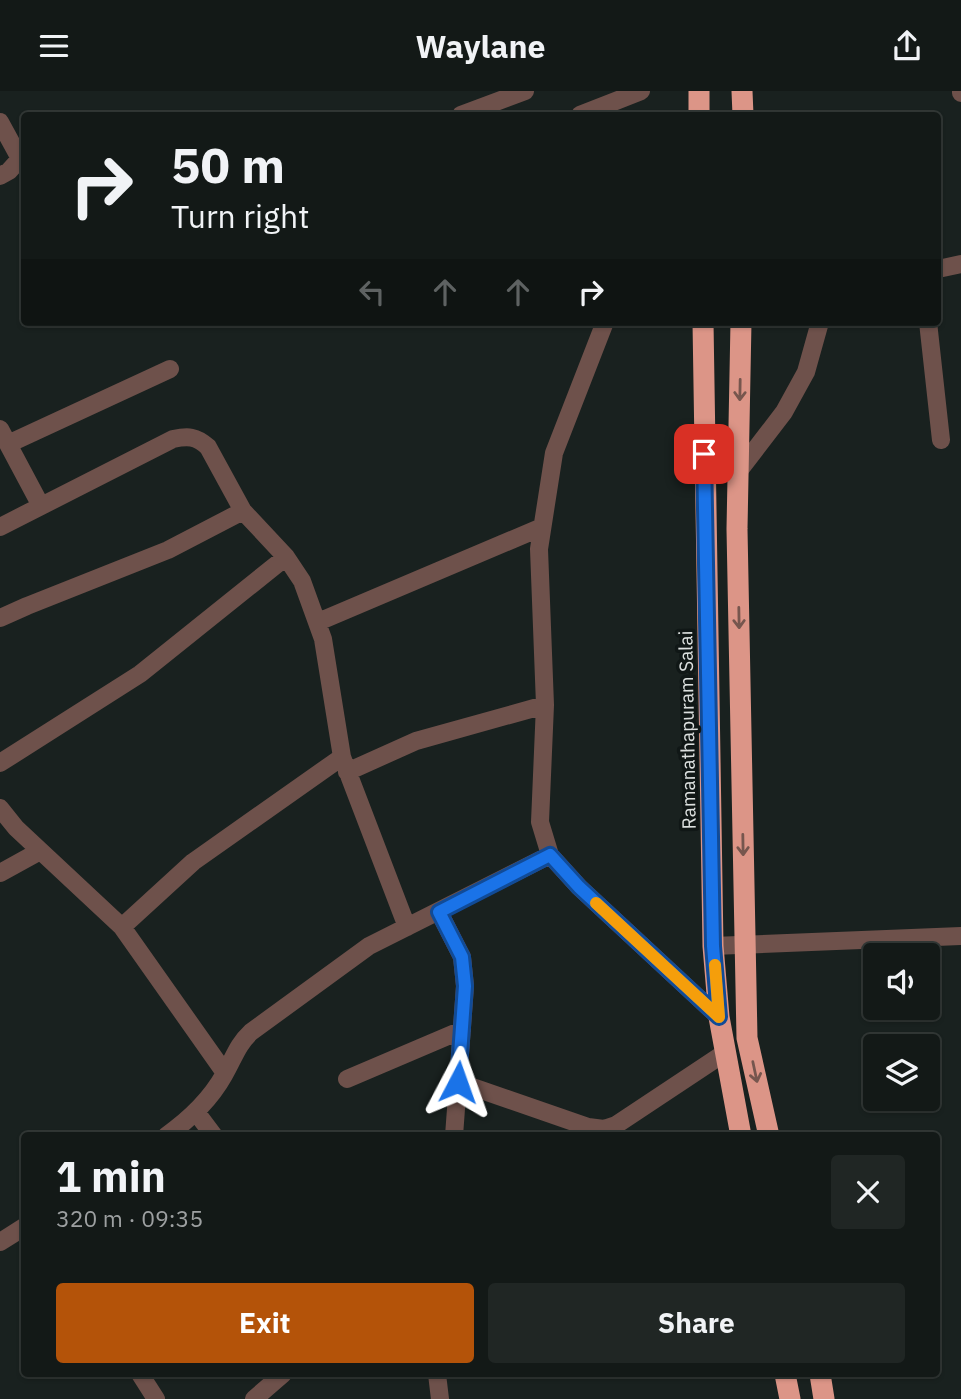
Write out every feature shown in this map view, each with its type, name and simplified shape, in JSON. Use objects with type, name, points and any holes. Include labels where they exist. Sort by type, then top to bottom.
[{"type":"highway","points":[[699,91],[699,112]]},
{"type":"highway","points":[[742,91],[743,112]]},
{"type":"highway","name":"Ramanathapuram Salai","points":[[703,326],[713,946],[719,1017],[740,1132]]},
{"type":"highway","points":[[741,326],[737,529],[747,1038],[768,1132]]},
{"type":"highway","points":[[786,1377],[790,1399]]},
{"type":"highway","points":[[820,1377],[824,1399]]},
{"type":"street","points":[[469,112],[525,91]]},
{"type":"street","points":[[588,112],[641,91]]},
{"type":"street","points":[[0,121],[18,155],[15,166],[0,176]]},
{"type":"street","points":[[941,268],[961,264]]},
{"type":"street","points":[[603,326],[554,453],[539,549],[545,705],[540,822],[550,855],[579,887],[719,1017]]},
{"type":"street","points":[[738,472],[784,412],[806,372],[819,326]]},
{"type":"street","points":[[928,326],[941,440]]},
{"type":"street","points":[[41,506],[4,437],[170,369]]},
{"type":"street","points":[[0,527],[173,439],[188,436],[199,439],[208,447],[243,511],[286,557],[302,581],[323,639],[345,764],[407,927]]},
{"type":"street","points":[[0,618],[168,550],[243,511]]},
{"type":"street","points":[[318,622],[542,527]]},
{"type":"street","points":[[0,762],[140,674],[286,557]]},
{"type":"street","points":[[122,927],[193,862],[345,764],[545,705]]},
{"type":"street","points":[[0,808],[16,828],[122,927],[225,1073]]},
{"type":"street","points":[[0,873],[40,851]]},
{"type":"street","points":[[171,1132],[211,1096],[235,1050],[251,1032],[369,946],[550,855]]},
{"type":"street","points":[[439,912],[462,957],[465,986],[454,1132]]},
{"type":"street","points":[[713,946],[961,936]]},
{"type":"street","points":[[347,1079],[462,1030]]},
{"type":"street","points":[[458,1082],[586,1131],[604,1129],[616,1125],[726,1052]]},
{"type":"street","points":[[196,1112],[211,1132]]},
{"type":"street","points":[[0,1241],[21,1229]]},
{"type":"street","points":[[142,1377],[156,1399]]},
{"type":"street","points":[[254,1399],[279,1377]]},
{"type":"street","points":[[437,1377],[440,1399]]},
{"type":"slow traffic","points":[[596,903],[719,1017],[715,965]]},
{"type":"route","points":[[458,1082],[465,986],[462,957],[439,912],[550,855],[579,887],[719,1017],[713,946],[704,454]]}]
